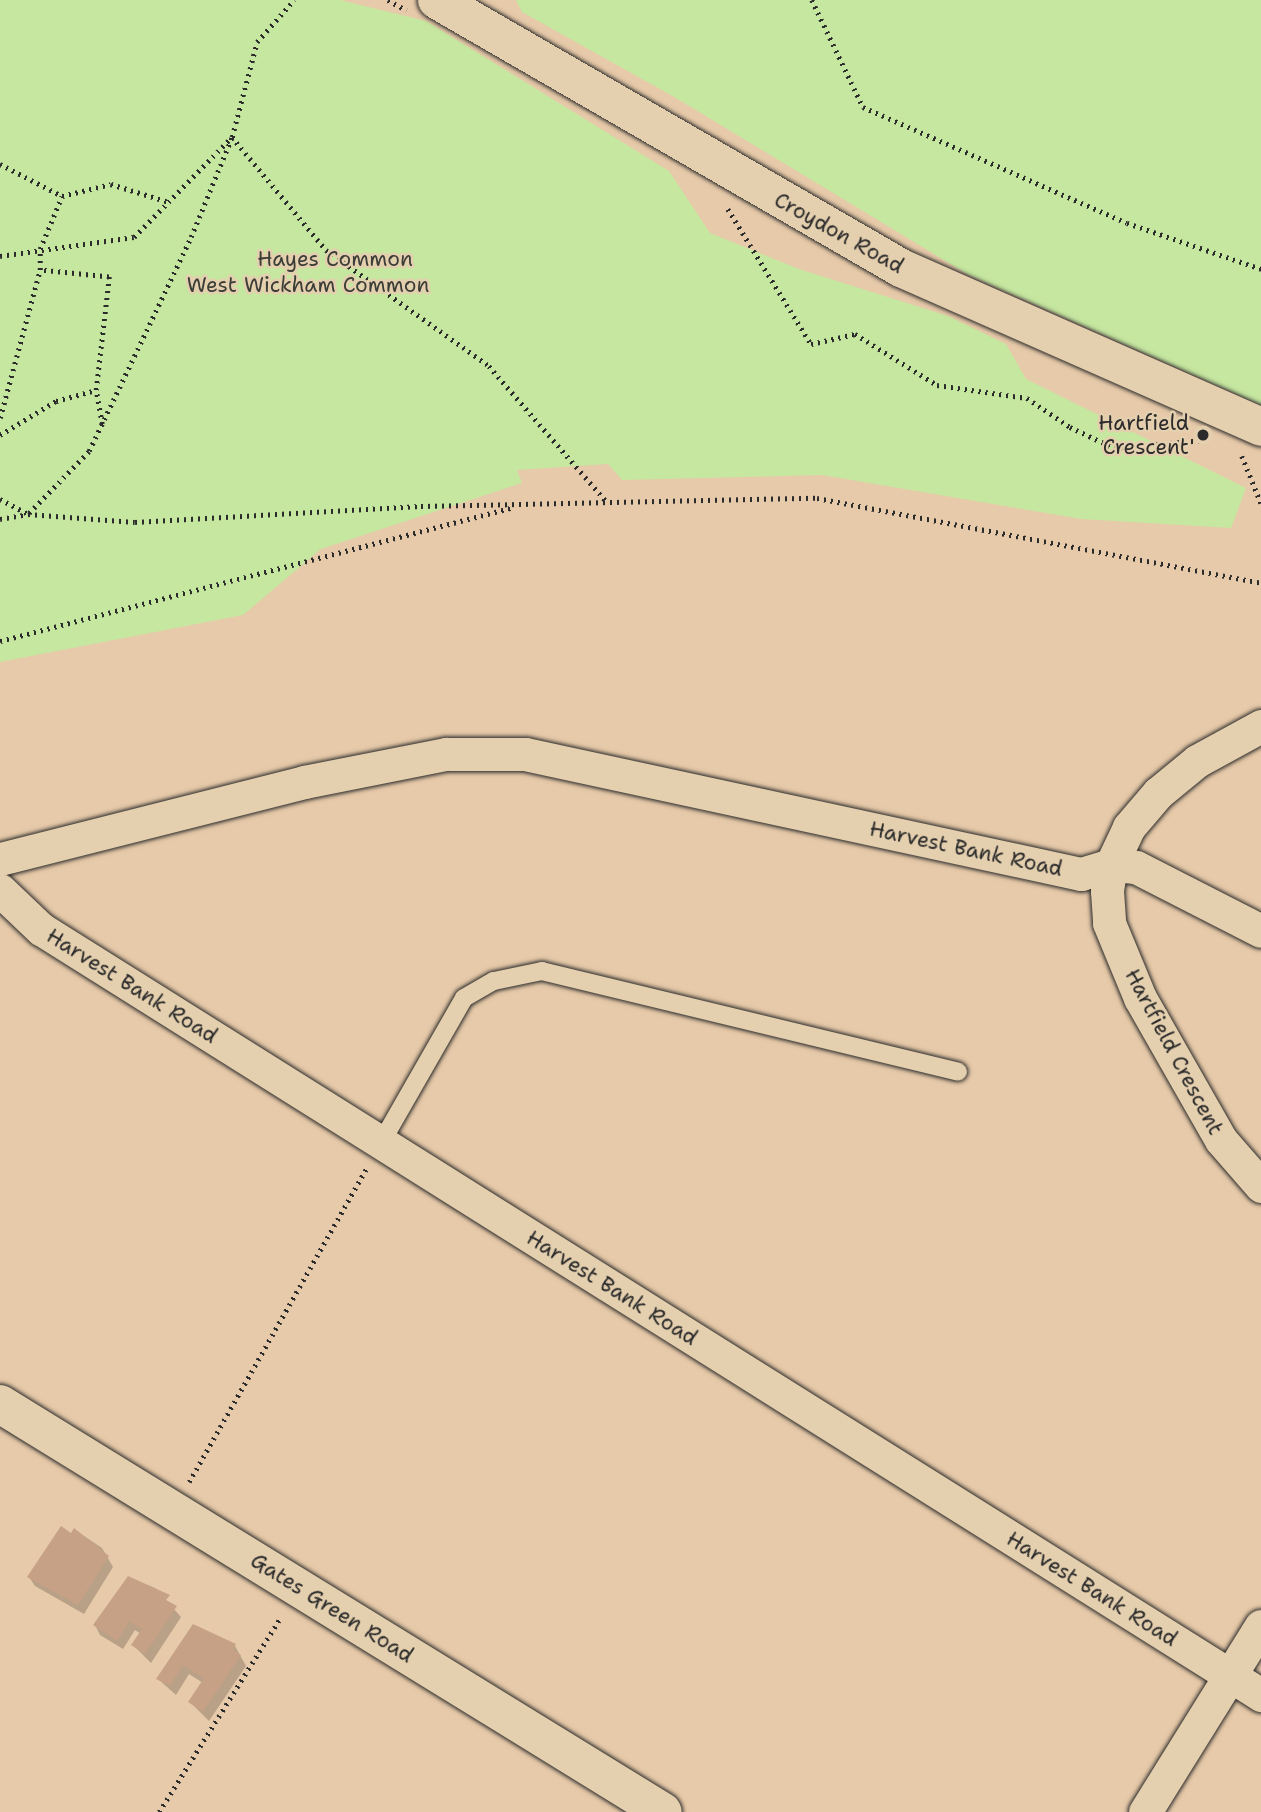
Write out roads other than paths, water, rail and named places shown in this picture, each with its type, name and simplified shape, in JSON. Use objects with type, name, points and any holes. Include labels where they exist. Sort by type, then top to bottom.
[{"type":"main road","name":"Croydon Road","points":[[424,7],[901,268],[1250,437]]},
{"type":"main road","name":"Gates Green Road","points":[[0,1404],[663,1812]]},
{"type":"street","name":"Hartfield Crescent","points":[[1261,726],[1197,761],[1158,793],[1129,827],[1111,865],[1109,923],[1140,998],[1221,1140],[1261,1186]]},
{"type":"street","name":"Harvest Bank Road","points":[[0,859],[304,782],[446,754],[525,754],[1080,874],[1111,865]]},
{"type":"street","points":[[1111,865],[1136,867],[1261,931]]},
{"type":"street","name":"Harvest Bank Road","points":[[0,890],[41,929],[1261,1695]]},
{"type":"street","points":[[1146,1812],[1261,1626]]},
{"type":"lane","points":[[381,1143],[464,998],[494,981],[542,971],[958,1072]]},
{"type":"place","name":"Hartfield Crescent","points":[[1203,435]]},
{"type":"park label","name":"Hayes Common","points":[[335,259]]},
{"type":"park label","name":"West Wickham Common","points":[[308,285]]}]
